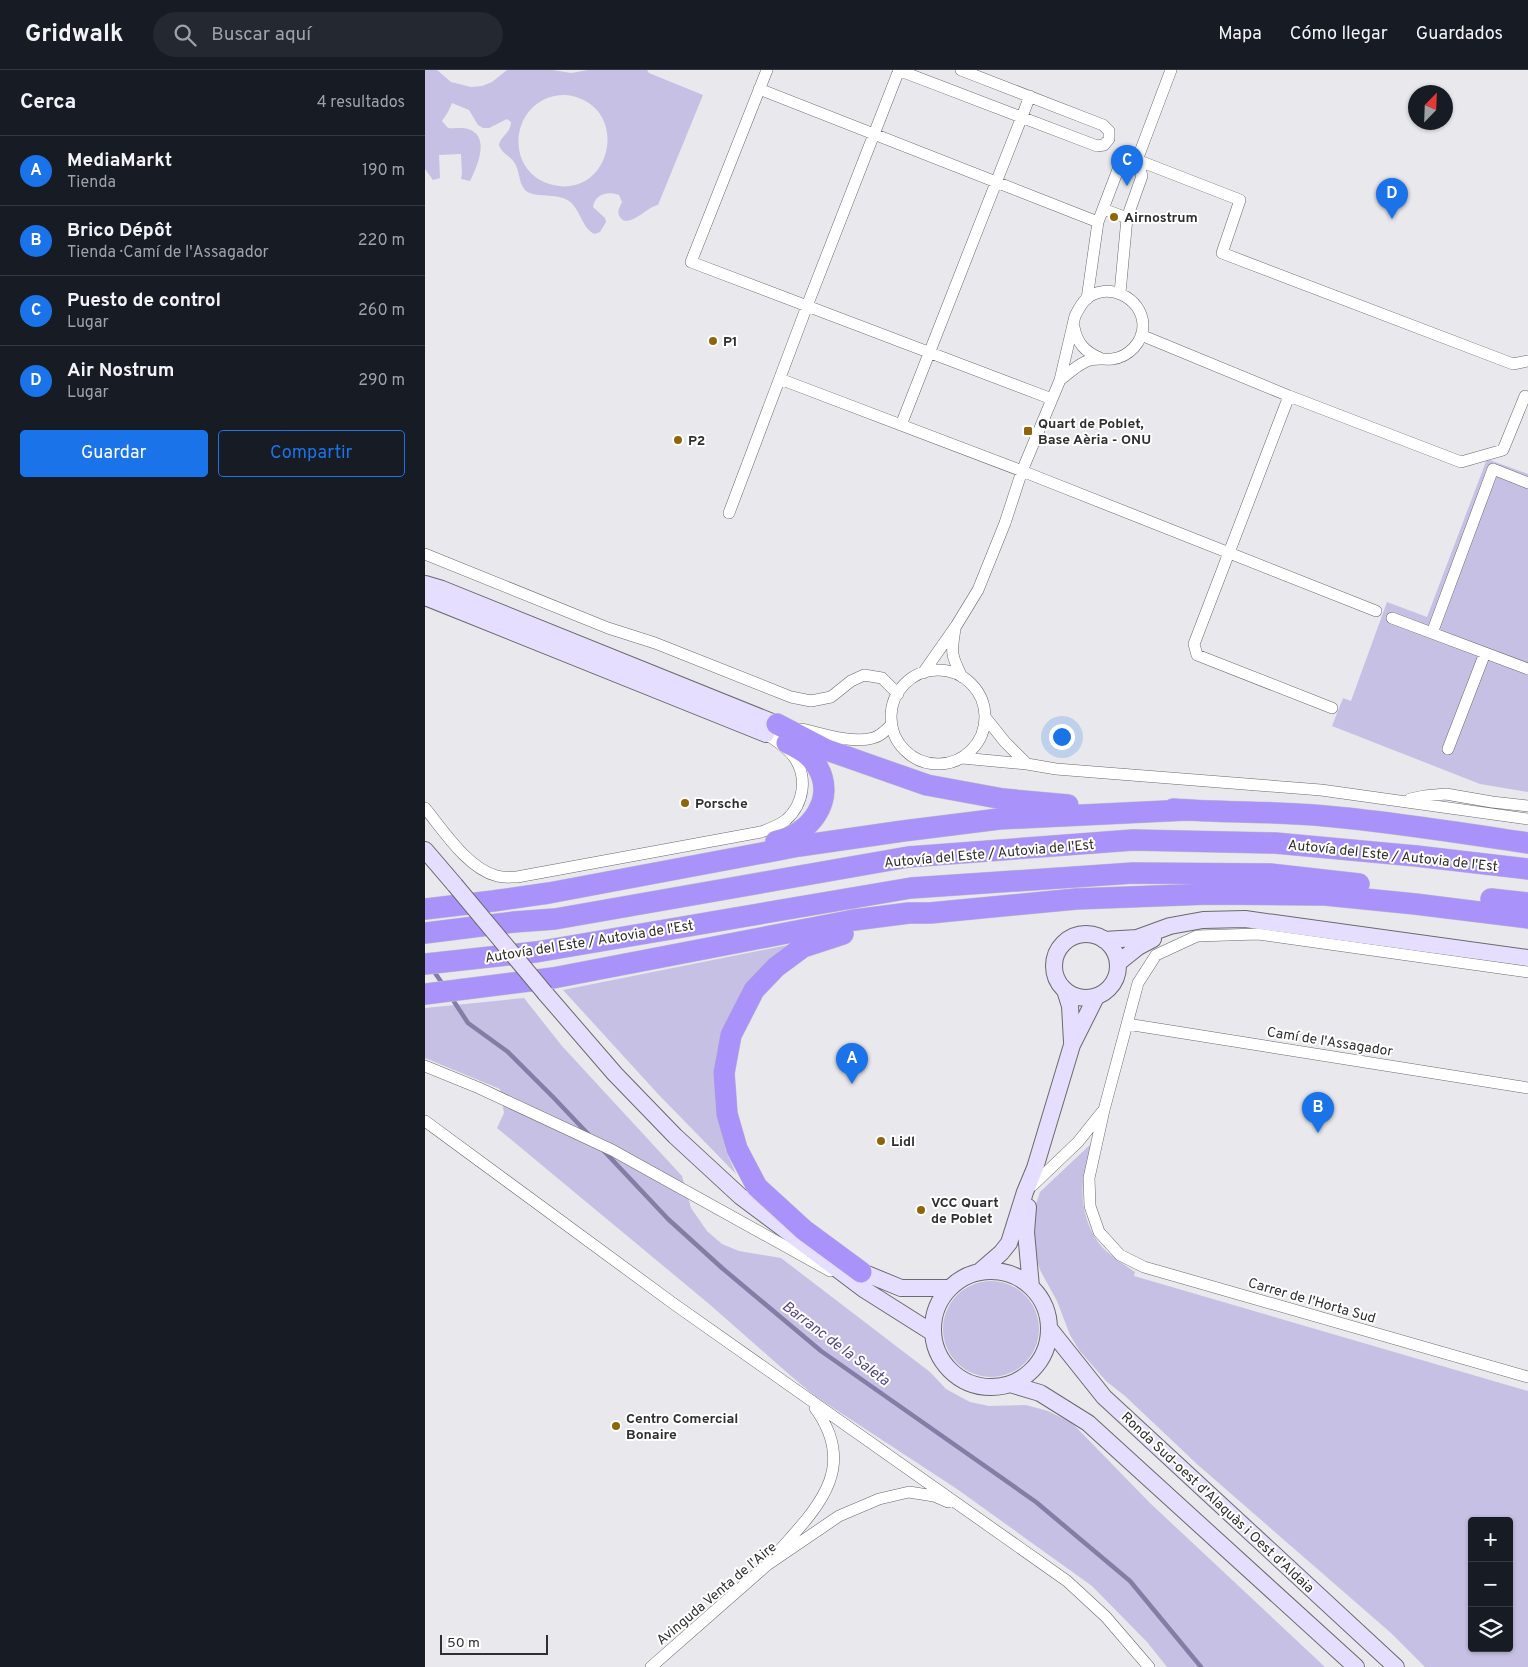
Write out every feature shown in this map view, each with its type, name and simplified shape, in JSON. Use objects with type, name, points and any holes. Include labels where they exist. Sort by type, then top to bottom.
[{"type":"highway","points":[[772,729],[927,785],[1003,799],[1083,806],[1157,807],[1187,810]]},
{"type":"highway","points":[[621,880],[646,867],[785,840],[805,828],[823,801],[823,788],[818,767],[810,757],[772,729]]},
{"type":"highway","points":[[425,909],[493,901],[621,880],[799,846],[999,819],[1187,810],[1255,811],[1325,816],[1528,843]]},
{"type":"highway","name":"Autovía del Este / Autovia de l'Est","points":[[425,933],[555,919],[908,858],[1133,840],[1275,843],[1528,869]]},
{"type":"highway","name":"Autovía del Este / Autovia de l'Est","points":[[425,964],[536,952],[911,888],[1133,873],[1270,874],[1528,903]]},
{"type":"highway","points":[[425,994],[549,985],[854,920],[909,912],[930,913],[1076,899],[1209,894],[1325,895],[1528,918]]},
{"type":"highway","points":[[863,1281],[757,1187],[737,1149],[727,1114],[724,1073],[731,1035],[753,990],[776,967],[803,947],[857,930],[910,920],[930,913]]},
{"type":"main road","points":[[425,584],[442,589],[772,729]]},
{"type":"main road","points":[[425,597],[772,729]]},
{"type":"main road","points":[[425,850],[455,885],[549,985],[615,1074],[675,1136],[740,1196],[816,1252],[863,1281],[933,1333]]},
{"type":"main road","points":[[1104,940],[1137,938],[1170,926],[1203,920],[1245,919],[1528,958]]},
{"type":"main road","points":[[1118,963],[1138,947],[1161,935],[1203,920]]},
{"type":"main road","points":[[1083,934],[1094,935],[1104,940],[1116,954],[1118,963],[1117,974],[1113,984],[1105,992],[1095,997],[1074,996],[1065,990],[1058,981],[1055,971],[1058,951],[1064,943],[1073,937],[1083,934]]},
{"type":"main road","points":[[1065,990],[1070,1006],[1072,1045]]},
{"type":"main road","points":[[979,1272],[1001,1253],[1009,1243],[1025,1192],[1035,1168],[1072,1045],[1095,997]]},
{"type":"main road","points":[[1031,1287],[1026,1232],[1035,1168]]},
{"type":"main road","points":[[997,1271],[1016,1276],[1031,1287],[1041,1299],[1047,1313],[1049,1328],[1047,1346],[1039,1362],[1026,1375],[1010,1384],[993,1387],[975,1385],[959,1378],[946,1366],[937,1350],[933,1333],[934,1317],[939,1301],[949,1288],[963,1278],[979,1272],[997,1271]]},
{"type":"main road","points":[[863,1281],[901,1288],[949,1288]]},
{"type":"main road","name":"Ronda Sud-oest d'Alaquàs i Oest d'Aldaia","points":[[1049,1328],[1104,1397],[1396,1667]]},
{"type":"main road","name":"Ronda Sud-oest d'Alaquàs i Oest d'Aldaia","points":[[1010,1384],[1041,1393],[1088,1423],[1356,1667]]},
{"type":"street","points":[[767,70],[691,262],[1052,399]]},
{"type":"street","points":[[729,513],[898,70],[1097,146],[1104,145],[1109,139],[1109,131],[1103,125],[961,70]]},
{"type":"street","points":[[1120,293],[1127,218],[1142,176],[1137,160],[1171,70]]},
{"type":"street","points":[[759,90],[1098,222]]},
{"type":"street","points":[[901,425],[1029,96]]},
{"type":"street","points":[[1087,299],[1098,222],[1119,167],[1137,160],[1240,200],[1222,253],[1513,364],[1528,361]]},
{"type":"street","points":[[1103,209],[1127,218]]},
{"type":"street","points":[[923,673],[956,626],[978,590],[1005,523],[1022,471],[1060,380],[1074,326],[1078,311],[1087,299],[1097,293],[1109,291],[1120,293],[1133,302],[1141,315],[1143,325],[1137,345],[1120,357],[1110,359],[1089,354],[1081,346],[1074,326]]},
{"type":"street","points":[[1141,335],[1289,396],[1461,462],[1503,450],[1525,396]]},
{"type":"street","points":[[1060,380],[1085,362],[1100,358]]},
{"type":"street","points":[[780,379],[1022,471],[1376,611]]},
{"type":"street","points":[[1289,396],[1194,644],[1197,656],[1332,708]]},
{"type":"street","points":[[1432,633],[1493,469],[1528,483]]},
{"type":"street","points":[[425,554],[608,628],[655,643],[791,697],[811,701],[831,697],[851,681],[864,675],[883,678],[897,694]]},
{"type":"street","points":[[1391,618],[1528,669]]},
{"type":"street","points":[[956,626],[952,651],[962,677]]},
{"type":"street","points":[[1448,749],[1485,653]]},
{"type":"street","points":[[936,670],[950,672],[962,677],[975,687],[983,701],[984,729],[979,741],[962,758],[948,763],[932,764],[918,760],[905,751],[896,738],[892,724],[892,709],[897,694],[912,678],[923,673],[936,670]]},
{"type":"street","points":[[985,717],[1005,742],[1027,764]]},
{"type":"street","points":[[772,729],[858,739],[873,738],[884,733],[892,724]]},
{"type":"street","points":[[425,808],[453,842],[478,867],[502,877],[517,877],[761,832],[785,821],[794,812],[803,788],[803,777],[799,765],[781,744],[772,729]]},
{"type":"street","points":[[962,758],[1027,764],[1083,772],[1321,790],[1528,819]]},
{"type":"street","points":[[1401,801],[1446,794],[1528,806]]},
{"type":"street","points":[[1033,1185],[1078,1142],[1104,1110],[1137,984],[1156,955],[1197,936],[1258,934],[1528,972]]},
{"type":"street","name":"Camí de l'Assagador","points":[[1127,1024],[1528,1088]]},
{"type":"street","points":[[425,1066],[479,1088],[612,1150],[736,1219],[863,1281]]},
{"type":"street","name":"Carrer de l'Horta Sud","points":[[1104,1110],[1089,1178],[1090,1206],[1099,1232],[1120,1255],[1144,1267],[1528,1377]]},
{"type":"street","points":[[425,1121],[801,1395],[1067,1581],[1107,1617],[1149,1667]]},
{"type":"street","points":[[767,1565],[815,1510],[827,1490],[832,1471],[833,1448],[825,1421],[801,1395]]},
{"type":"street","name":"Avinguda Venta de l'Aire","points":[[651,1667],[767,1565],[839,1516],[879,1499],[909,1492],[934,1496],[965,1509]]},
{"type":"shaded area","points":[[425,70],[437,70],[451,82],[471,87],[482,86],[492,82],[507,70],[553,70],[571,73],[588,70],[647,70],[649,73],[703,95],[658,205],[628,221],[620,217],[618,213],[622,202],[619,195],[603,194],[594,202],[593,207],[605,218],[606,222],[600,232],[595,234],[587,228],[569,201],[564,198],[529,193],[525,190],[516,165],[499,145],[501,139],[511,126],[511,122],[507,119],[489,128],[483,128],[478,125],[469,110],[452,103],[442,121],[448,128],[468,129],[479,138],[481,145],[476,168],[470,181],[461,179],[461,154],[439,155],[440,178],[433,180],[425,169]],"holes":[[[566,95],[587,102],[600,114],[607,131],[607,148],[601,165],[590,178],[573,185],[553,185],[536,177],[525,165],[519,151],[519,135],[524,120],[533,107],[547,98]]]},
{"type":"shaded area","points":[[1487,459],[1528,474],[1528,792],[1480,784],[1332,726],[1343,698],[1351,701],[1387,602],[1427,617]]},
{"type":"shaded area","points":[[788,945],[715,1079],[716,1109],[726,1151],[736,1174],[659,1095],[563,990]]},
{"type":"shaded area","points":[[524,998],[562,1046],[682,1176],[691,1208],[707,1231],[722,1244],[739,1251],[781,1258],[930,1372],[946,1389],[970,1402],[989,1406],[1026,1405],[1048,1411],[1072,1423],[1150,1503],[1325,1667],[1167,1667],[1147,1642],[1092,1586],[957,1489],[815,1396],[791,1376],[708,1303],[497,1128],[504,1113],[500,1089],[425,1058],[425,1008]]},
{"type":"shaded area","points":[[1094,1141],[1083,1180],[1083,1199],[1086,1217],[1093,1234],[1102,1247],[1135,1272],[1134,1276],[1528,1391],[1528,1667],[1425,1667],[1391,1633],[1198,1465],[1125,1396],[1106,1381],[1079,1350],[1070,1335],[1057,1301],[1040,1270],[1034,1250],[1033,1228],[1036,1204],[1040,1192]]},
{"type":"shaded area","points":[[991,1281],[1009,1284],[1025,1295],[1036,1311],[1039,1329],[1036,1347],[1025,1363],[1009,1374],[991,1377],[973,1374],[957,1363],[946,1347],[943,1329],[946,1311],[957,1295],[973,1284]]},
{"type":"waterway","points":[[433,970],[444,986]]},
{"type":"waterway","name":"Barranc de la Saleta","points":[[451,997],[468,1023],[508,1052],[590,1136]]},
{"type":"waterway","name":"Barranc de la Saleta","points":[[603,1150],[668,1219],[722,1268],[821,1351],[1036,1502],[1130,1581],[1201,1667]]},
{"type":"place","name":"Puesto de control","points":[[1127,186]]},
{"type":"place","name":"Airnostrum","points":[[1114,217]]},
{"type":"place","name":"Air Nostrum","points":[[1392,219]]},
{"type":"place","name":"P1","points":[[713,341]]},
{"type":"place","name":"Quart de Poblet, Base Aèria - ONU","points":[[1028,431]]},
{"type":"place","name":"P2","points":[[678,440]]},
{"type":"place","name":"Porsche","points":[[685,803]]},
{"type":"place","name":"MediaMarkt","points":[[852,1084]]},
{"type":"place","name":"Brico Dépôt","points":[[1318,1133]]},
{"type":"place","name":"Lidl","points":[[881,1141]]},
{"type":"place","name":"VCC Quart de Poblet","points":[[921,1210]]},
{"type":"place","name":"Centro Comercial Bonaire","points":[[616,1426]]}]
